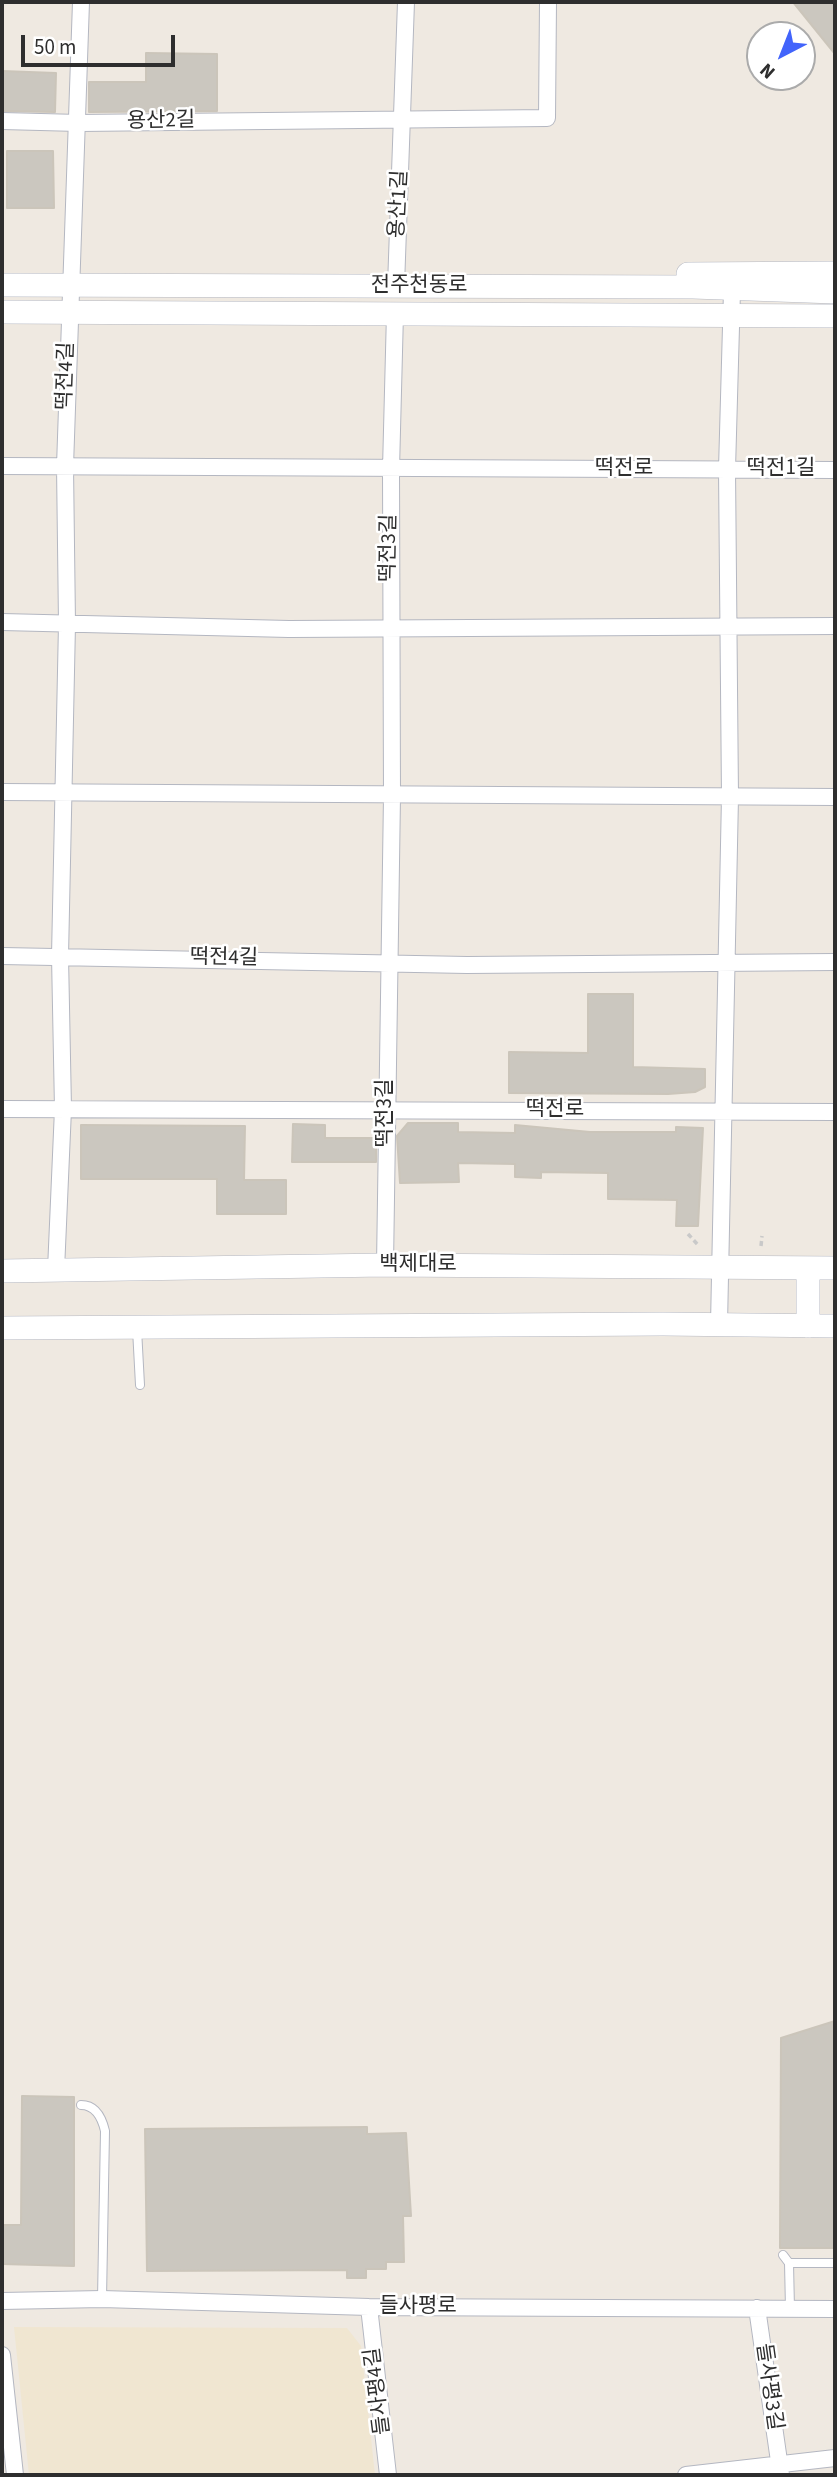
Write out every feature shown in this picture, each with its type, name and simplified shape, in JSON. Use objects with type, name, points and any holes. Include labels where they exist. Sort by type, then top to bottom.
[{"type":"street","points":[[70,286],[79,124],[81,2]]},
{"type":"street","name":"용산1길","points":[[396,286],[404,121],[406,2]]},
{"type":"street","points":[[404,121],[547,118],[548,2]]},
{"type":"street","name":"용산2길","points":[[2,121],[79,124],[244,120],[404,121]]},
{"type":"street","points":[[644,287],[647,274],[835,273]]},
{"type":"street","name":"전주천동로","points":[[2,285],[644,287],[835,292]]},
{"type":"street","name":"떡전4길","points":[[56,1270],[62,1110],[61,792],[68,624],[65,466],[70,286]]},
{"type":"street","points":[[719,1324],[730,797],[727,469],[732,291]]},
{"type":"street","name":"전주천동로","points":[[2,312],[835,316]]},
{"type":"street","name":"떡전3길","points":[[385,1265],[392,796],[389,627],[395,313]]},
{"type":"street","points":[[2,466],[391,469]]},
{"type":"street","name":"떡전로","points":[[391,469],[727,469]]},
{"type":"street","name":"떡전1길","points":[[727,469],[835,470]]},
{"type":"street","points":[[2,622],[289,629],[835,626]]},
{"type":"street","points":[[2,792],[835,797]]},
{"type":"street","name":"떡전4길","points":[[2,956],[388,962]]},
{"type":"street","points":[[388,962],[467,965],[835,962]]},
{"type":"street","points":[[2,1109],[386,1109]]},
{"type":"street","name":"떡전로","points":[[386,1109],[835,1112]]},
{"type":"street","name":"백제대로","points":[[2,1271],[385,1265],[835,1268]]},
{"type":"street","points":[[808,1268],[808,1326]]},
{"type":"street","points":[[2,1328],[719,1324],[835,1326]]},
{"type":"street","name":"들사평로","points":[[2,2301],[102,2299],[369,2307],[835,2309]]},
{"type":"street","name":"들사평4길","points":[[369,2307],[388,2475]]},
{"type":"street","name":"들사평3길","points":[[757,2308],[781,2470]]},
{"type":"street","points":[[2,2355],[15,2475]]},
{"type":"street","points":[[686,2475],[781,2470],[835,2458]]},
{"type":"lane","points":[[137,1328],[140,1385]]},
{"type":"lane","points":[[81,2105],[86,2105],[98,2114],[105,2131],[102,2299]]},
{"type":"lane","points":[[790,2309],[786,2259],[835,2263]]},
{"type":"shaded area","points":[[14,2327],[347,2328],[361,2346],[375,2475],[29,2475]]},
{"type":"building","points":[[793,2],[835,2],[835,54],[816,30],[816,21],[808,21]]},
{"type":"building","points":[[146,53],[217,54],[217,111],[89,112],[89,82],[146,82]]},
{"type":"building","points":[[2,71],[56,73],[55,112],[2,111]]},
{"type":"building","points":[[7,151],[53,151],[54,208],[7,208]]},
{"type":"building","points":[[588,994],[633,994],[633,1067],[705,1069],[705,1087],[695,1092],[668,1094],[509,1093],[509,1052],[588,1053]]},
{"type":"building","points":[[408,1123],[458,1123],[458,1132],[515,1133],[515,1125],[590,1132],[676,1132],[676,1127],[703,1128],[698,1226],[676,1226],[677,1200],[608,1199],[608,1173],[541,1172],[541,1178],[515,1177],[515,1164],[458,1163],[459,1182],[400,1183],[397,1136]]},
{"type":"building","points":[[293,1124],[325,1125],[325,1138],[376,1138],[376,1162],[292,1162]]},
{"type":"building","points":[[81,1125],[245,1126],[244,1180],[286,1180],[286,1214],[217,1214],[217,1179],[81,1179]]},
{"type":"building","points":[[835,2021],[835,2248],[780,2248],[781,2038]]},
{"type":"building","points":[[22,2096],[74,2097],[74,2266],[2,2264],[2,2225],[21,2225]]},
{"type":"building","points":[[367,2127],[367,2134],[406,2133],[411,2216],[403,2216],[404,2262],[386,2262],[386,2269],[366,2269],[366,2278],[347,2278],[347,2270],[147,2271],[145,2129]]}]
